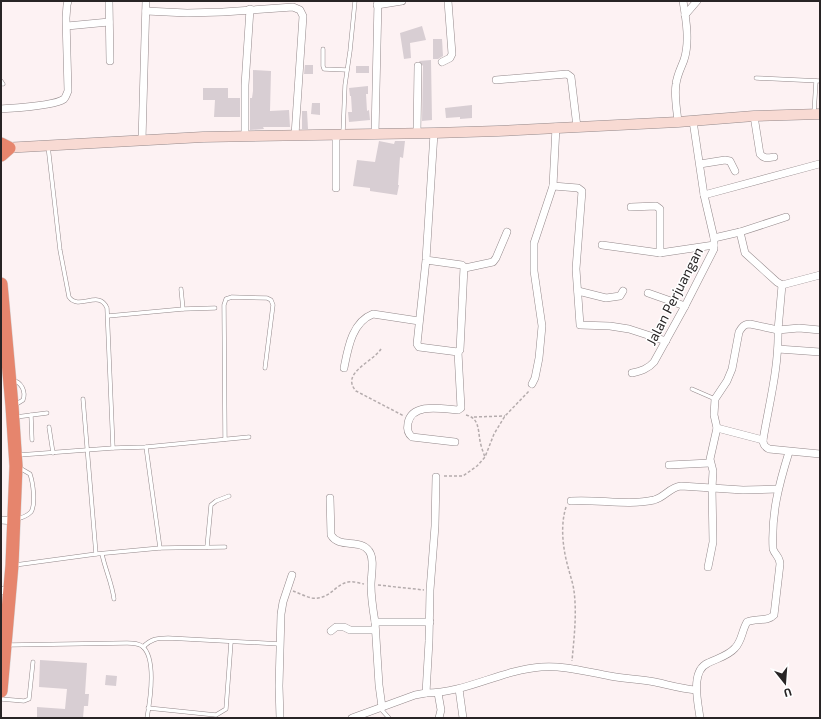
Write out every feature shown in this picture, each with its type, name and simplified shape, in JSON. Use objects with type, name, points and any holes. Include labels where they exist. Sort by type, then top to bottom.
[{"type":"highway","points":[[1,284],[16,461],[12,565],[5,591],[1,691]]},
{"type":"street","points":[[1,109],[50,104],[64,99],[68,90],[66,18],[68,1]]},
{"type":"street","points":[[109,1],[110,61]]},
{"type":"street","points":[[142,140],[146,1]]},
{"type":"street","points":[[375,134],[378,3],[402,1]]},
{"type":"street","points":[[442,62],[450,58],[452,54],[448,1]]},
{"type":"street","points":[[678,122],[676,85],[677,77],[687,48],[683,1]]},
{"type":"street","points":[[685,14],[697,1]]},
{"type":"street","points":[[146,11],[194,13],[293,7],[302,13],[295,135]]},
{"type":"street","points":[[245,136],[245,85],[250,9]]},
{"type":"street","points":[[67,26],[109,22]]},
{"type":"street","points":[[417,134],[418,66]]},
{"type":"street","points":[[496,80],[570,75],[577,127]]},
{"type":"street","points":[[3,149],[48,144],[245,136],[417,134],[817,114]]},
{"type":"street","points":[[754,116],[760,154],[762,157],[766,158],[774,157]]},
{"type":"street","name":"Jalan Perjuangan","points":[[632,373],[644,370],[651,366],[713,253],[714,241],[704,195],[693,121]]},
{"type":"street","points":[[532,384],[535,378],[539,358],[542,326],[534,271],[534,243],[553,186],[556,127]]},
{"type":"street","points":[[434,133],[426,260],[417,344],[418,346],[458,352]]},
{"type":"street","points":[[336,188],[340,135]]},
{"type":"street","points":[[700,164],[725,160],[730,162],[735,172]]},
{"type":"street","points":[[704,195],[819,164]]},
{"type":"street","points":[[553,186],[578,188],[582,191],[576,269],[580,325],[610,326],[629,329],[666,341]]},
{"type":"street","points":[[631,207],[656,206],[660,209],[660,253]]},
{"type":"street","points":[[602,245],[660,253],[714,241],[786,217]]},
{"type":"street","points":[[426,260],[462,265],[465,268],[493,262],[507,232]]},
{"type":"street","points":[[740,232],[745,253],[762,270],[782,285],[820,275]]},
{"type":"street","points":[[455,442],[412,437],[408,432],[409,419],[417,410],[424,408],[458,410],[461,408],[458,352],[460,350],[465,268]]},
{"type":"street","points":[[782,285],[778,349],[763,440],[766,448],[789,452],[820,454]]},
{"type":"street","points":[[578,291],[606,298],[620,296],[624,291]]},
{"type":"street","points":[[648,293],[685,306]]},
{"type":"street","points":[[344,368],[351,338],[367,316],[373,314],[419,321]]},
{"type":"street","points":[[708,567],[713,542],[713,471],[710,459],[716,428],[714,415],[715,399],[728,381],[732,369],[739,332],[745,324],[778,330],[799,328],[820,330]]},
{"type":"street","points":[[778,349],[820,352]]},
{"type":"street","points":[[716,428],[763,440]]},
{"type":"street","points":[[700,718],[696,690],[700,670],[703,666],[723,657],[736,648],[746,622],[769,619],[774,615],[780,564],[779,557],[774,552],[772,545],[773,523],[778,489],[789,452]]},
{"type":"street","points":[[669,465],[710,463]]},
{"type":"street","points":[[426,693],[430,622],[430,590],[435,526],[436,477]]},
{"type":"street","points":[[571,501],[635,502],[661,497],[675,486],[778,489]]},
{"type":"street","points":[[330,498],[331,534],[333,538],[338,542],[361,545],[369,550],[372,558],[371,585],[381,707]]},
{"type":"street","points":[[1,520],[14,521]]},
{"type":"street","points":[[280,718],[279,686],[281,614],[286,589],[292,575]]},
{"type":"street","points":[[331,631],[336,627],[344,627],[350,630],[375,626],[430,622]]},
{"type":"street","points":[[352,718],[415,695],[458,689],[520,670],[542,667],[571,669],[696,690]]},
{"type":"street","points":[[458,689],[463,718]]},
{"type":"street","points":[[438,693],[440,710],[439,718]]},
{"type":"lane","points":[[340,135],[355,1]]},
{"type":"lane","points":[[324,49],[324,68],[347,70]]},
{"type":"lane","points":[[756,78],[818,81],[817,114]]},
{"type":"lane","points":[[48,144],[60,250],[69,297],[71,300],[76,302],[97,300],[103,301],[107,308],[113,448]]},
{"type":"lane","points":[[181,289],[183,309]]},
{"type":"lane","points":[[224,439],[224,305],[226,299],[232,297],[267,298],[271,300],[273,305],[265,368]]},
{"type":"lane","points":[[108,316],[183,309],[215,308]]},
{"type":"lane","points":[[692,389],[715,399]]},
{"type":"lane","points":[[84,399],[96,554]]},
{"type":"lane","points":[[13,412],[31,415],[47,413]]},
{"type":"lane","points":[[31,415],[32,440]]},
{"type":"lane","points":[[49,427],[53,454]]},
{"type":"lane","points":[[16,461],[53,454],[87,450],[146,447],[249,437]]},
{"type":"lane","points":[[146,447],[160,548]]},
{"type":"lane","points":[[14,521],[31,512],[33,506],[33,483],[30,474],[16,461]]},
{"type":"lane","points":[[207,547],[211,505],[216,501],[229,496]]},
{"type":"lane","points":[[12,565],[96,554],[160,548],[225,547]]},
{"type":"lane","points":[[102,554],[104,565],[112,585],[114,599]]},
{"type":"lane","points":[[143,647],[155,638],[280,644]]},
{"type":"lane","points":[[148,708],[216,715],[223,712],[226,709],[231,642]]},
{"type":"lane","points":[[4,645],[127,643],[141,645],[146,650],[151,670],[147,718]]},
{"type":"lane","points":[[1,699],[24,701],[29,699],[33,662]]},
{"type":"lane","points":[[381,707],[389,718]]},
{"type":"path","points":[[381,349],[378,355],[357,370],[351,381],[352,386],[356,391],[409,419]]},
{"type":"path","points":[[436,477],[463,476],[472,471],[485,457],[494,434],[505,416],[528,392],[532,384]]},
{"type":"path","points":[[460,414],[474,417],[505,416]]},
{"type":"path","points":[[474,417],[477,423],[480,441],[485,457]]},
{"type":"path","points":[[571,501],[567,505],[564,513],[563,533],[564,553],[574,591],[575,631],[571,669]]},
{"type":"path","points":[[286,589],[312,598],[322,597],[329,594],[339,585],[350,582],[430,590]]},
{"type":"building","points":[[422,26],[426,40],[410,43],[411,58],[404,59],[400,33]]},
{"type":"building","points":[[433,39],[442,39],[443,56],[438,59],[433,59]]},
{"type":"building","points":[[431,60],[432,120],[422,121],[423,66],[419,61]]},
{"type":"building","points":[[305,65],[313,65],[313,74],[304,74]]},
{"type":"building","points":[[356,66],[369,66],[369,73],[356,73]]},
{"type":"building","points":[[253,70],[271,71],[270,111],[289,110],[290,127],[263,127],[264,129],[250,130],[250,98],[252,98],[253,91]]},
{"type":"building","points":[[368,86],[368,94],[366,94],[367,111],[369,110],[370,120],[349,122],[348,112],[352,112],[349,88]]},
{"type":"building","points":[[203,88],[228,88],[228,98],[240,98],[240,117],[214,117],[215,100],[203,100]]},
{"type":"building","points":[[312,103],[320,103],[320,115],[311,114]]},
{"type":"building","points":[[472,105],[472,118],[446,118],[445,108]]},
{"type":"building","points":[[302,111],[307,111],[308,129],[302,129]]},
{"type":"building","points":[[379,141],[394,144],[395,141],[405,141],[403,158],[400,157],[399,185],[397,195],[370,191],[370,188],[353,186],[357,160],[375,162]]},
{"type":"building","points":[[40,660],[87,663],[85,694],[89,694],[88,706],[84,706],[83,718],[37,718],[37,707],[65,709],[67,689],[39,687]]},
{"type":"building","points":[[106,675],[117,676],[116,686],[105,685]]}]
